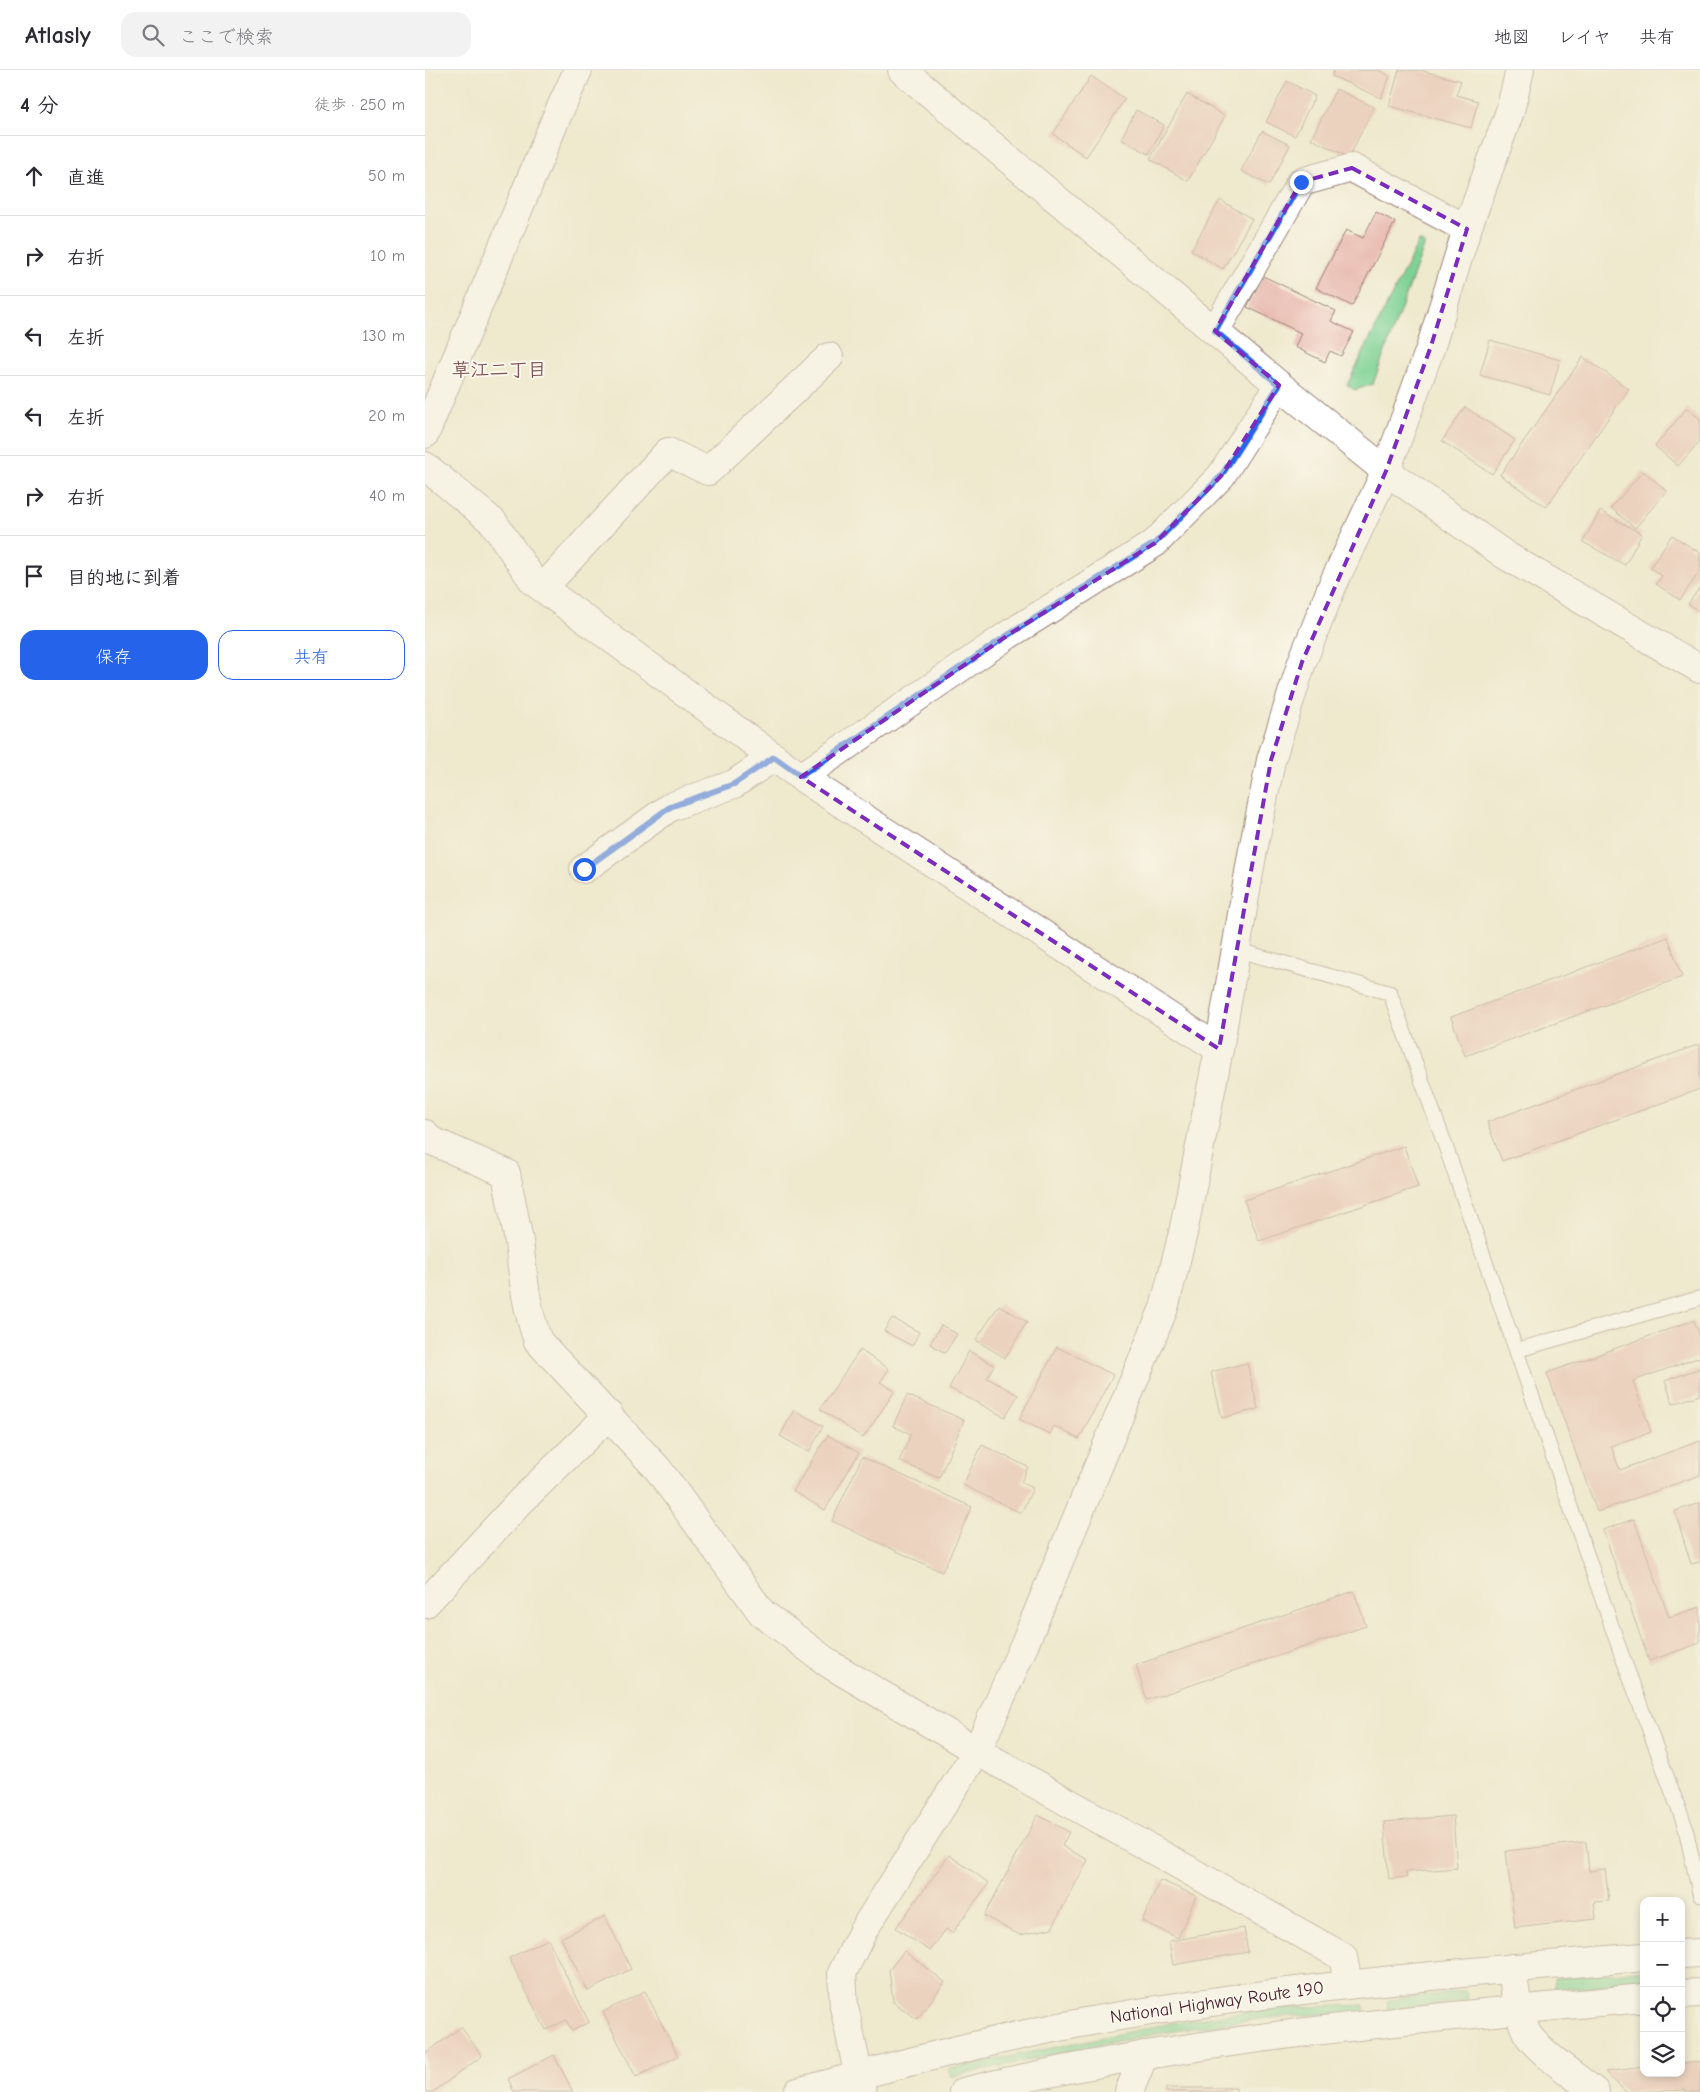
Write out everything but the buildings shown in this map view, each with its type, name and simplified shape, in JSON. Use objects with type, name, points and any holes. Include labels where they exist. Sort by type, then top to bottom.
[{"type":"main road","points":[[425,434],[557,116],[578,70]]},
{"type":"main road","points":[[902,70],[1279,385],[1386,471],[1505,554],[1700,669]]},
{"type":"main road","points":[[861,2084],[844,2006],[842,1973],[864,1929],[977,1751],[1025,1643],[1164,1308],[1183,1233],[1219,1049],[1252,855],[1271,760],[1301,662],[1333,584],[1386,471],[1431,346],[1467,229],[1510,111],[1520,70]]},
{"type":"main road","points":[[1215,331],[1301,182],[1352,168],[1467,229]]},
{"type":"main road","points":[[543,588],[668,452],[708,471],[829,357]]},
{"type":"main road","points":[[801,776],[1008,635],[1155,543],[1221,476],[1279,385]]},
{"type":"main road","points":[[425,466],[493,522],[534,582],[801,776],[1219,1049]]},
{"type":"main road","points":[[584,869],[670,807],[734,784],[774,757]]},
{"type":"main road","points":[[425,1134],[432,1140],[506,1173],[518,1241],[523,1287],[529,1315],[538,1341],[658,1469],[761,1612],[831,1665],[977,1751],[1343,1957],[1348,1983]]},
{"type":"main road","points":[[425,1604],[521,1501],[609,1415]]},
{"type":"main road","points":[[1685,1954],[1700,1953]]},
{"type":"main road","name":"National Highway Route 190","points":[[798,2092],[861,2084],[982,2044],[1106,2018],[1246,1996],[1348,1983],[1640,1957]]},
{"type":"main road","points":[[1511,1968],[1518,2009],[1528,2034],[1545,2052],[1595,2092]]},
{"type":"main road","points":[[1685,1994],[1700,1993]]},
{"type":"main road","points":[[963,2092],[1067,2068],[1144,2055],[1321,2031],[1518,2009],[1640,1998]]},
{"type":"main road","points":[[1129,2092],[1144,2055]]},
{"type":"lane","points":[[1237,950],[1390,993],[1517,1350],[1621,1653],[1685,1826],[1700,1895]]},
{"type":"lane","points":[[1517,1350],[1700,1298]]},
{"type":"highlighted area","points":[[1352,168],[1467,229],[1431,346],[1386,471],[1302,662],[1271,760],[1219,1049],[801,777],[1008,635],[1155,543],[1221,476],[1279,385],[1215,331],[1301,182]]},
{"type":"green space","points":[[1419,241],[1425,244],[1373,384],[1355,390],[1347,385]]},
{"type":"green space","points":[[1640,1970],[1640,1981],[1555,1990],[1554,1978]]},
{"type":"green space","points":[[1466,1991],[1468,2001],[1388,2010],[1387,2000]]},
{"type":"green space","points":[[1364,2005],[1365,2011],[1239,2021],[1157,2034],[952,2077],[949,2069],[1176,2022],[1275,2008]]},
{"type":"district","name":"草江二丁目","points":[[499,369]]},
{"type":"route","points":[[584,869],[670,807],[734,784],[774,757],[801,776],[1008,635],[1155,543],[1221,476],[1279,385],[1215,331],[1301,182]]}]
